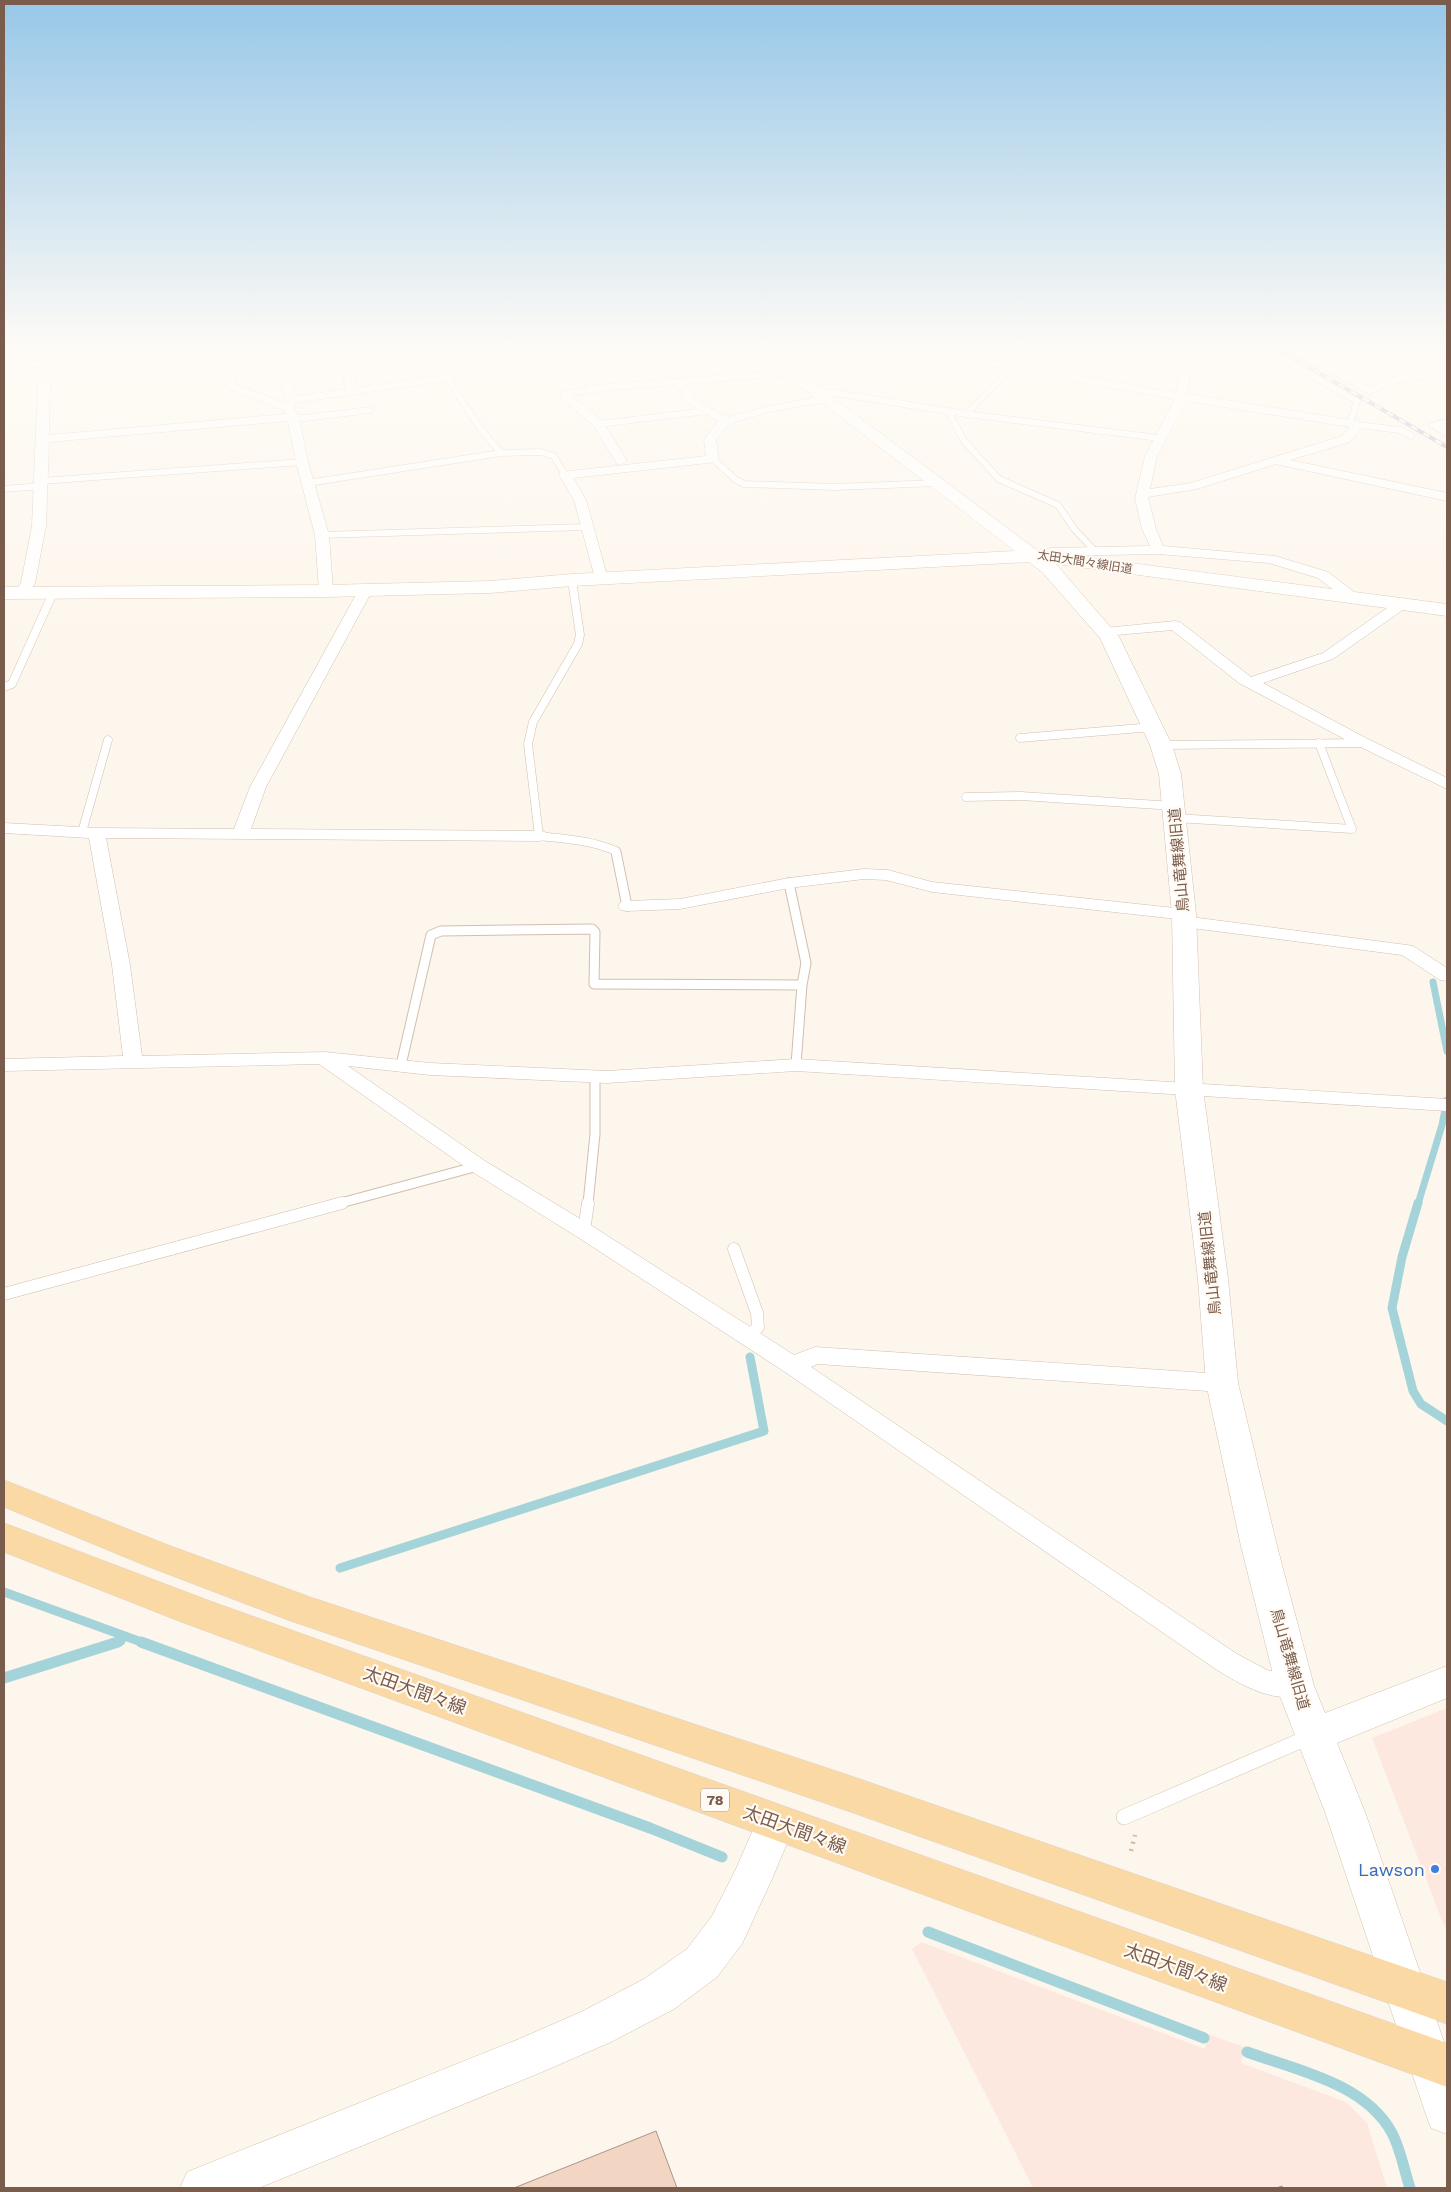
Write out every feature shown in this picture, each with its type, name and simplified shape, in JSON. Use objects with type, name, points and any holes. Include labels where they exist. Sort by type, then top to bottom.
[{"type":"main road","points":[[4,1493],[156,1555],[301,1609],[839,1790],[1447,2003]]},
{"type":"main road","name":"太田大間々線","points":[[4,1537],[197,1612],[1438,2061]]},
{"type":"street","points":[[12,593],[28,583],[39,526],[42,451]]},
{"type":"street","points":[[300,451],[322,535],[326,591]]},
{"type":"street","points":[[615,451],[623,465]]},
{"type":"street","points":[[601,579],[580,500],[564,475],[623,465],[713,459],[712,451]]},
{"type":"street","name":"太田大間々線旧道","points":[[895,451],[1034,556],[1447,610]]},
{"type":"street","points":[[1153,451],[1140,499],[1148,529],[1158,550]]},
{"type":"street","points":[[1142,494],[1193,486],[1309,451]]},
{"type":"street","points":[[1277,461],[1447,497]]},
{"type":"street","points":[[12,593],[365,591],[490,587],[572,580],[1034,556],[1051,552],[1158,550],[1270,559],[1323,575],[1353,598]]},
{"type":"street","name":"鳥山竜舞線旧道","points":[[1034,556],[1049,568],[1105,632],[1157,736],[1170,774],[1184,918],[1189,1089],[1214,1287],[1222,1383],[1259,1546],[1295,1686],[1345,1812],[1403,1987],[1438,2061],[1447,2112]]},
{"type":"street","points":[[241,833],[258,787],[365,591]]},
{"type":"street","points":[[1251,682],[1328,656],[1402,604]]},
{"type":"street","points":[[1105,632],[1175,625],[1244,680],[1251,682],[1363,743],[1447,784]]},
{"type":"street","points":[[4,828],[90,833],[539,836]]},
{"type":"street","points":[[90,833],[121,965],[133,1061]]},
{"type":"street","points":[[627,906],[680,904],[789,883],[864,874],[888,875],[932,887],[1184,918],[1407,950],[1447,976]]},
{"type":"street","points":[[325,1058],[478,1166],[584,1231],[793,1366],[1227,1662],[1262,1682],[1295,1686]]},
{"type":"street","points":[[4,1065],[325,1058],[430,1069],[534,1075],[595,1076],[796,1065],[1447,1105]]},
{"type":"street","points":[[793,1366],[801,1360],[815,1355],[1222,1383]]},
{"type":"street","points":[[1315,1734],[1447,1682]]},
{"type":"street","points":[[203,2188],[528,2057],[596,2027],[659,1994],[702,1963],[727,1930],[752,1879],[776,1822]]},
{"type":"lane","points":[[974,451],[1000,479],[1058,505],[1075,530],[1096,552]]},
{"type":"lane","points":[[308,483],[501,454],[541,452],[554,456],[564,475]]},
{"type":"lane","points":[[713,459],[736,480],[744,484],[835,487],[938,484]]},
{"type":"lane","points":[[4,489],[41,483],[302,462]]},
{"type":"lane","points":[[322,535],[586,527]]},
{"type":"lane","points":[[572,580],[580,635],[578,644],[533,722],[528,744],[539,836],[592,842],[616,851],[627,906]]},
{"type":"lane","points":[[4,687],[12,684],[53,593]]},
{"type":"lane","points":[[1020,738],[1157,736],[1363,743]]},
{"type":"lane","points":[[90,833],[108,740]]},
{"type":"lane","points":[[966,797],[1021,796],[1352,829],[1319,743]]},
{"type":"lane","points":[[789,883],[806,963],[802,985],[796,1065]]},
{"type":"lane","points":[[401,1065],[431,935],[441,931],[592,929],[595,932],[594,984],[802,985]]},
{"type":"lane","points":[[584,1231],[592,1177],[597,1110],[595,1076]]},
{"type":"lane","points":[[4,1294],[478,1166]]},
{"type":"lane","points":[[734,1249],[757,1313],[758,1327],[748,1337]]},
{"type":"lane","points":[[1124,1817],[1140,1812],[1315,1734]]},
{"type":"shaded area","name":"Lawson","points":[[1447,1708],[1447,1928],[1444,1926],[1372,1738]]},
{"type":"shaded area","points":[[921,1942],[1205,2049],[1208,2034],[1244,2047],[1241,2063],[1346,2102],[1367,2123],[1387,2188],[1033,2188],[912,1949]]},
{"type":"building","points":[[656,2131],[677,2188],[514,2188]]},
{"type":"waterway","points":[[1433,982],[1447,1051]]},
{"type":"waterway","points":[[1418,1204],[1442,1125],[1447,1100]]},
{"type":"waterway","points":[[1418,1203],[1402,1257],[1392,1308],[1413,1391],[1421,1404],[1447,1421]]},
{"type":"waterway","points":[[340,1568],[764,1431],[750,1357]]},
{"type":"waterway","points":[[4,1592],[144,1643]]},
{"type":"waterway","points":[[114,1643],[121,1641]]},
{"type":"waterway","points":[[4,1678],[118,1642]]},
{"type":"waterway","points":[[141,1642],[650,1828],[722,1857]]},
{"type":"waterway","points":[[928,1932],[1204,2038]]},
{"type":"waterway","points":[[1247,2052],[1328,2080],[1365,2102],[1380,2116],[1392,2133],[1410,2188]]},
{"type":"place","name":"Lawson","points":[[1435,1869]]}]
